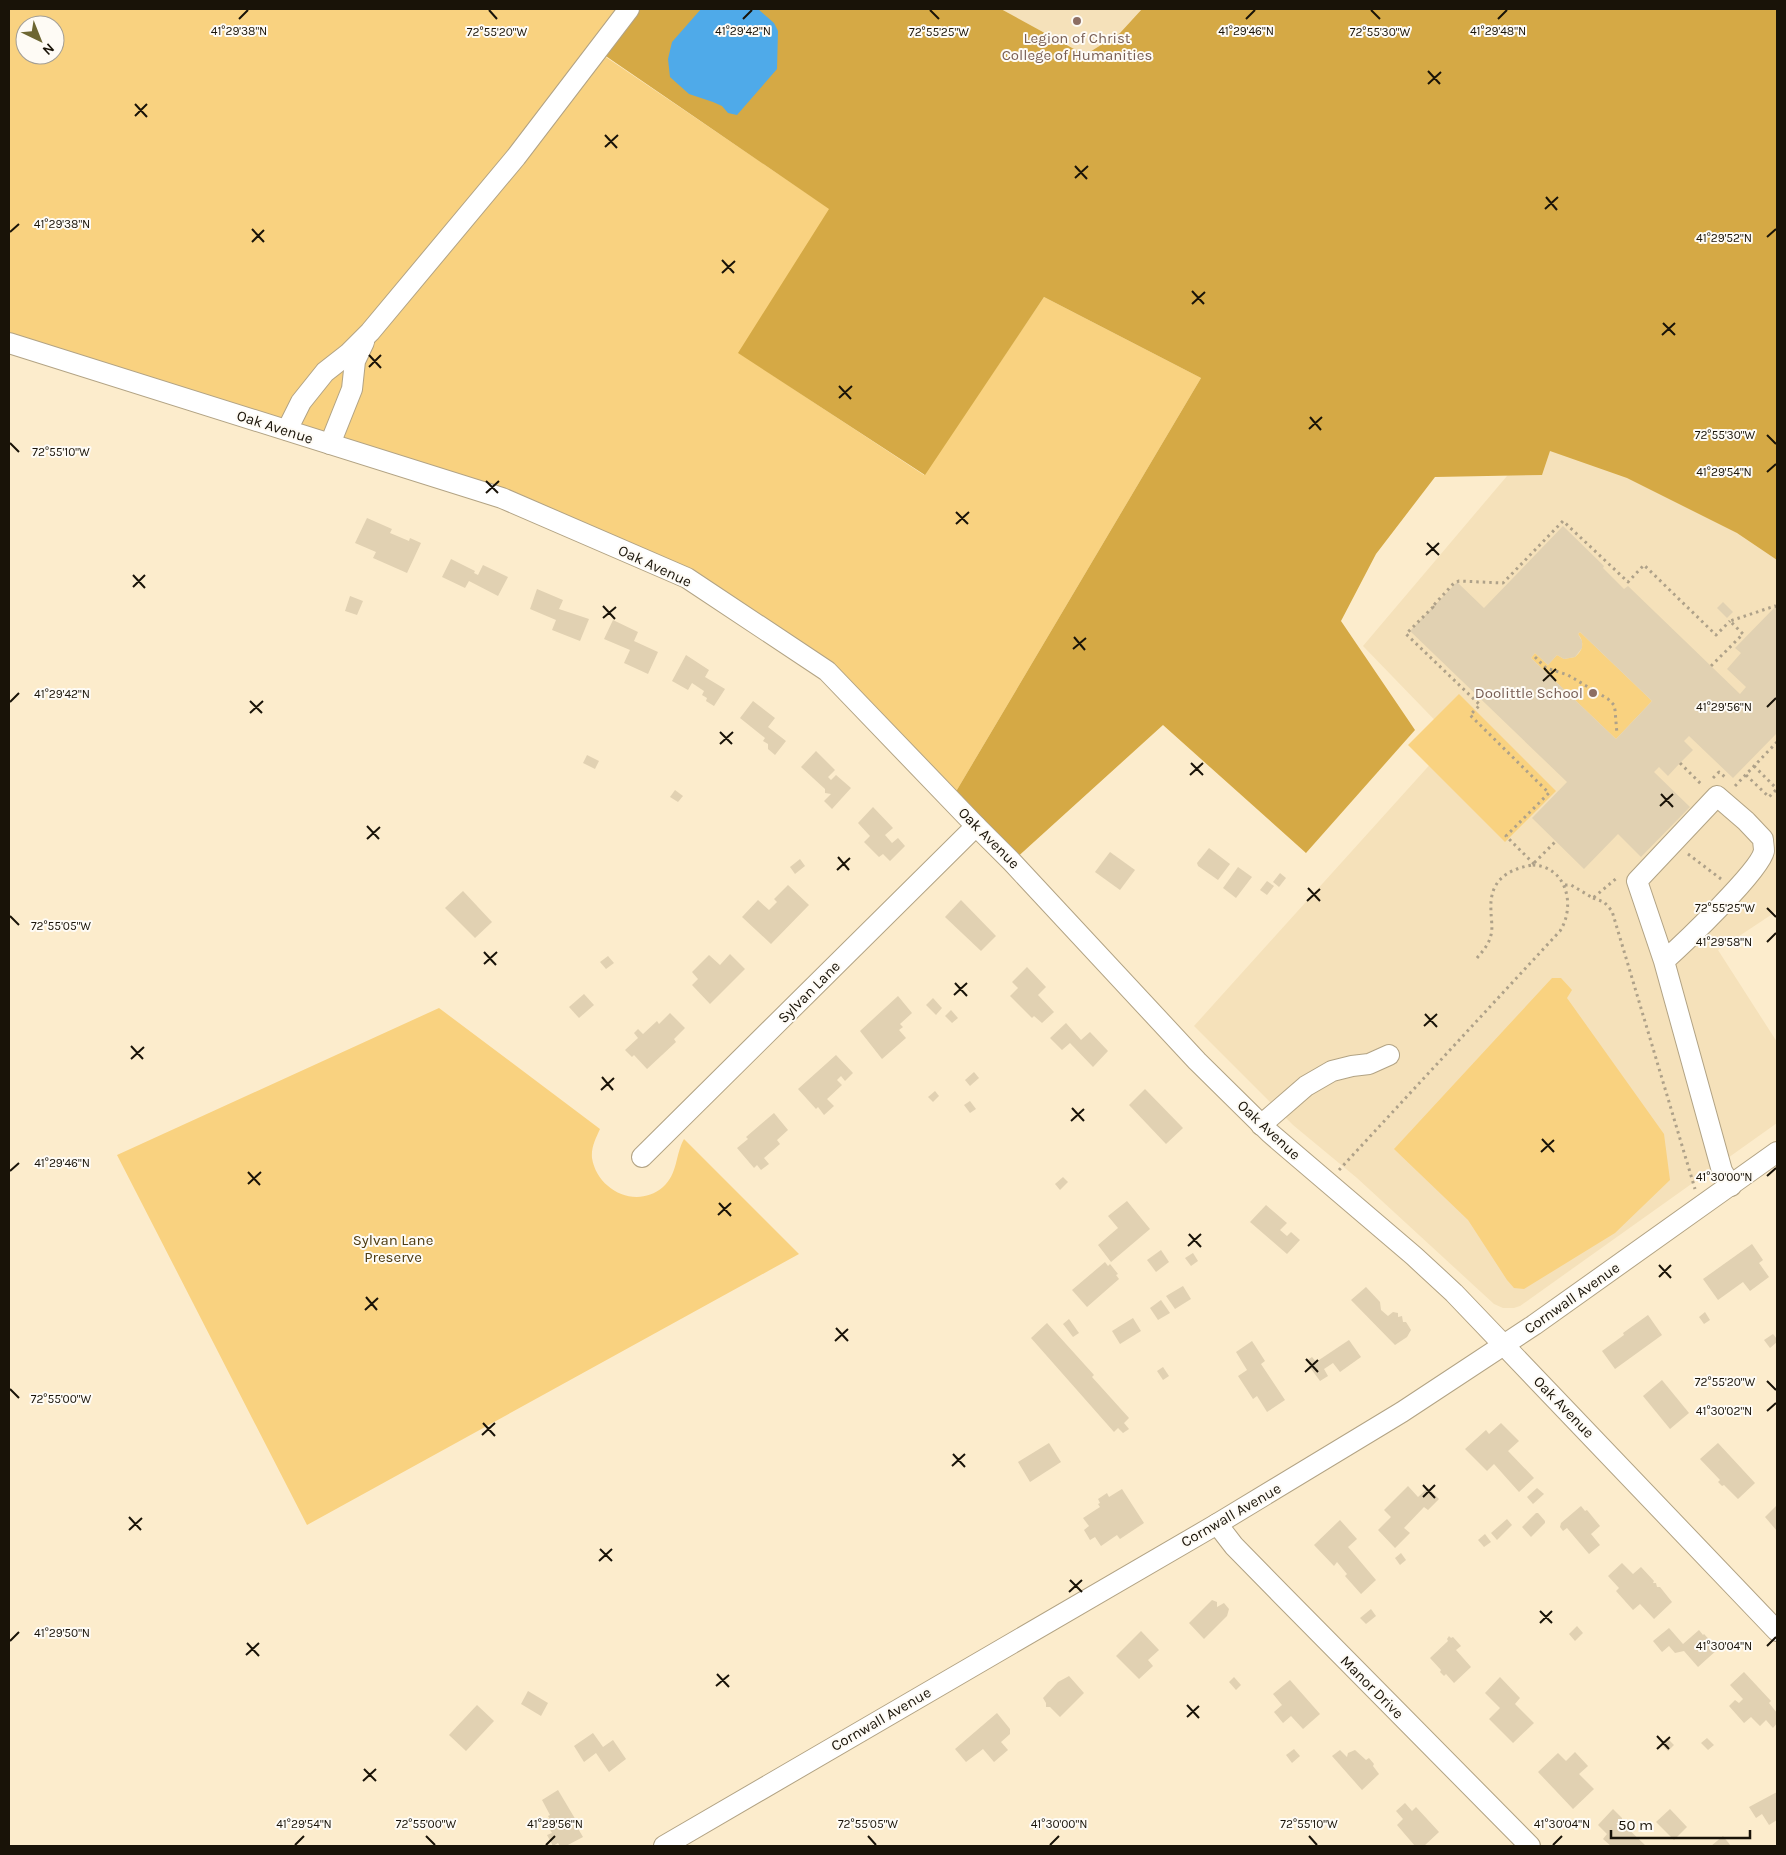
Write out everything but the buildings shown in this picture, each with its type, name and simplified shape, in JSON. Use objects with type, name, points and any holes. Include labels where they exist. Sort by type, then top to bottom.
[{"type":"street","points":[[287,430],[301,402],[325,372],[348,354],[370,332],[516,157],[630,9]]},
{"type":"street","points":[[330,444],[352,389],[355,361],[370,332]]},
{"type":"street","name":"Oak Avenue","points":[[9,343],[502,498],[687,578],[827,672],[1012,862],[1197,1061],[1261,1125],[1414,1256],[1454,1293],[1505,1344],[1777,1631]]},
{"type":"street","points":[[1664,961],[1689,939],[1735,890],[1756,866],[1764,851],[1763,839],[1746,821],[1717,796],[1636,881],[1664,961],[1722,1171],[1731,1186]]},
{"type":"street","name":"Sylvan Lane","points":[[642,1157],[976,826]]},
{"type":"street","points":[[1261,1125],[1306,1086],[1332,1071],[1369,1064],[1389,1055]]},
{"type":"street","name":"Cornwall Avenue","points":[[664,1846],[1217,1524],[1402,1412],[1505,1344],[1777,1152]]},
{"type":"street","name":"Manor Drive","points":[[1217,1524],[1234,1546],[1530,1846]]},
{"type":"path","points":[[1338,1170],[1560,931],[1566,922],[1568,911],[1568,898],[1559,877],[1540,865],[1533,864],[1506,836],[1549,793],[1470,715],[1480,705],[1406,634],[1454,583],[1459,581],[1503,583],[1563,521],[1628,582],[1644,565],[1716,635],[1730,621],[1775,606],[1777,608]]},
{"type":"path","points":[[1711,666],[1739,641],[1743,634],[1730,621]]},
{"type":"path","points":[[1535,657],[1546,668],[1568,675],[1608,699],[1614,705],[1617,734]]},
{"type":"path","points":[[1754,766],[1777,789],[1769,797],[1746,775],[1754,766],[1777,742]]},
{"type":"path","points":[[1680,763],[1704,787]]},
{"type":"path","points":[[1477,958],[1485,949],[1492,933],[1490,903],[1492,891],[1500,880],[1510,872],[1533,864],[1556,841]]},
{"type":"path","points":[[1593,898],[1621,875]]},
{"type":"path","points":[[1564,885],[1571,886],[1604,902],[1612,911],[1695,1190]]},
{"type":"shaded area","points":[[629,9],[1001,9],[1085,55],[1120,33],[1142,9],[1777,9],[1777,560],[1737,533],[1627,478],[1550,451],[1542,475],[1435,477],[1376,554],[1341,621],[1415,730],[1306,853],[1163,725],[1012,862],[951,800],[1201,378],[1044,297],[925,475],[738,353],[829,209],[597,50]]},
{"type":"shaded area","name":"Legion of Christ College of Humanities","points":[[1001,9],[1142,9],[1120,33],[1085,55]]},
{"type":"shaded area","name":"Doolittle School","points":[[1777,209],[1777,911],[1718,950],[1777,1042],[1777,1123],[1520,1306],[1503,1308],[1494,1304],[1357,1178],[1293,1125],[1194,1026],[1453,739],[1363,646],[1518,463]]},
{"type":"green space","points":[[9,9],[629,9],[597,51],[830,209],[739,353],[924,475],[1044,297],[1201,378],[951,800],[827,671],[687,578],[502,498],[9,343]]},
{"type":"green space","points":[[1580,632],[1652,701],[1616,739],[1531,658],[1535,653],[1548,665],[1557,655],[1564,659],[1575,657],[1580,652],[1582,646],[1582,640],[1578,634]]},
{"type":"green space","points":[[1459,694],[1556,791],[1505,842],[1408,745]]},
{"type":"green space","points":[[1552,978],[1561,978],[1572,990],[1567,998],[1664,1134],[1670,1180],[1615,1233],[1524,1289],[1514,1288],[1468,1220],[1394,1149]]},
{"type":"green space","name":"Sylvan Lane Preserve","points":[[439,1008],[600,1129],[593,1146],[592,1158],[595,1169],[601,1179],[610,1187],[619,1193],[641,1197],[652,1194],[663,1187],[674,1170],[684,1139],[799,1254],[307,1525],[117,1155]]},
{"type":"water","points":[[701,9],[758,9],[774,23],[778,31],[777,69],[737,115],[728,113],[722,106],[713,102],[689,94],[670,77],[668,59],[672,42]]},
{"type":"place","name":"Legion of Christ College of Humanities","points":[[1077,21]]},
{"type":"place","name":"Doolittle School","points":[[1593,693]]}]
